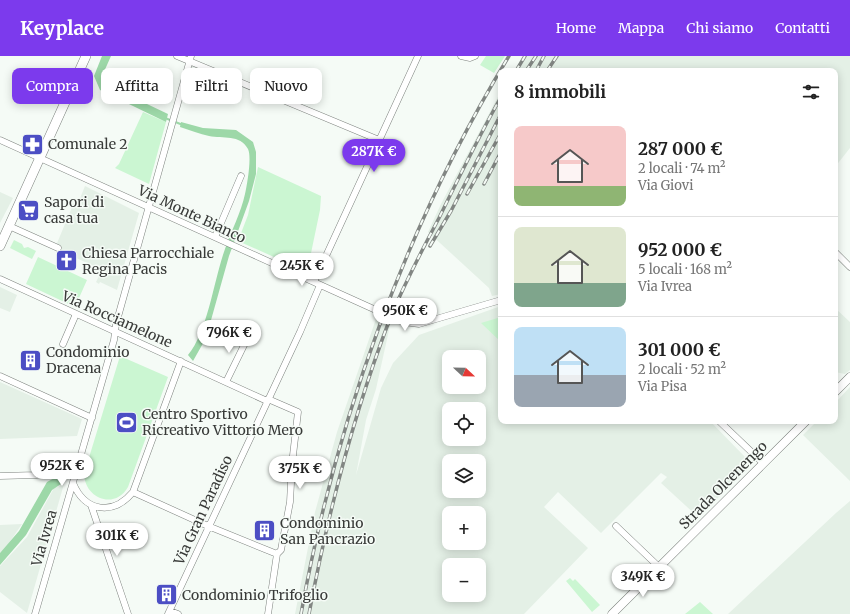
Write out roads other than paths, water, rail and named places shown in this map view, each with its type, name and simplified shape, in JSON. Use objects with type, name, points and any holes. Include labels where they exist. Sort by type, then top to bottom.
[{"type":"main road","points":[[0,246],[86,56]]},
{"type":"street","points":[[177,56],[190,59],[379,140]]},
{"type":"street","name":"Via Gran Paradiso","points":[[169,612],[268,400],[379,140],[418,56]]},
{"type":"street","points":[[461,56],[472,57]]},
{"type":"street","name":"Via Ivrea","points":[[35,614],[92,418],[190,59]]},
{"type":"street","name":"Via Monte Bianco","points":[[0,140],[378,311]]},
{"type":"street","points":[[215,237],[241,176]]},
{"type":"street","points":[[9,226],[58,248]]},
{"type":"street","points":[[838,255],[850,267]]},
{"type":"street","name":"Via Rocciamelone","points":[[0,279],[226,382],[298,412],[292,464],[290,502],[282,550],[277,554]]},
{"type":"street","points":[[395,319],[419,324],[498,301]]},
{"type":"street","points":[[63,344],[76,314]]},
{"type":"street","points":[[226,382],[249,335]]},
{"type":"street","points":[[73,483],[76,492],[91,505],[109,508],[118,506],[126,501],[133,492],[181,361]]},
{"type":"street","points":[[0,376],[92,418]]},
{"type":"street","points":[[838,389],[850,377]]},
{"type":"street","points":[[723,424],[763,463]]},
{"type":"street","name":"Strada Olcenengo","points":[[612,614],[803,424]]},
{"type":"street","points":[[0,476],[36,475],[66,469],[76,470]]},
{"type":"street","points":[[133,492],[208,526],[277,554],[268,614]]},
{"type":"street","points":[[91,505],[128,614]]},
{"type":"street","points":[[616,526],[659,567]]},
{"type":"street","points":[[169,612],[178,614]]},
{"type":"waterway","points":[[165,118],[183,125]]},
{"type":"railway","points":[[502,68],[509,56]]},
{"type":"railway","points":[[518,68],[525,56]]},
{"type":"railway","points":[[528,68],[536,56]]},
{"type":"railway","points":[[538,68],[544,56]]},
{"type":"railway","points":[[549,68],[557,56]]},
{"type":"railway","points":[[301,614],[316,541],[334,469],[355,397],[380,326],[407,256],[438,187],[472,121],[498,75]]},
{"type":"railway","points":[[309,614],[316,576],[343,463],[365,389],[391,316],[414,267],[498,103]]},
{"type":"railway","points":[[430,246],[451,211],[498,120]]},
{"type":"railway","points":[[467,194],[498,138]]},
{"type":"railway","points":[[484,184],[498,158]]},
{"type":"place","name":"Comunale 2","points":[[32,144]]},
{"type":"place","name":"Sapori di casa tua","points":[[29,210]]},
{"type":"place","name":"Chiesa Parrocchiale Regina Pacis","points":[[67,261]]},
{"type":"place","name":"Condominio Dracena","points":[[30,360]]},
{"type":"place","name":"Centro Sportivo Ricreativo Vittorio Mero","points":[[126,422]]},
{"type":"place","name":"Condominio San Pancrazio","points":[[265,531]]},
{"type":"place","name":"Condominio Trifoglio","points":[[166,595]]}]
